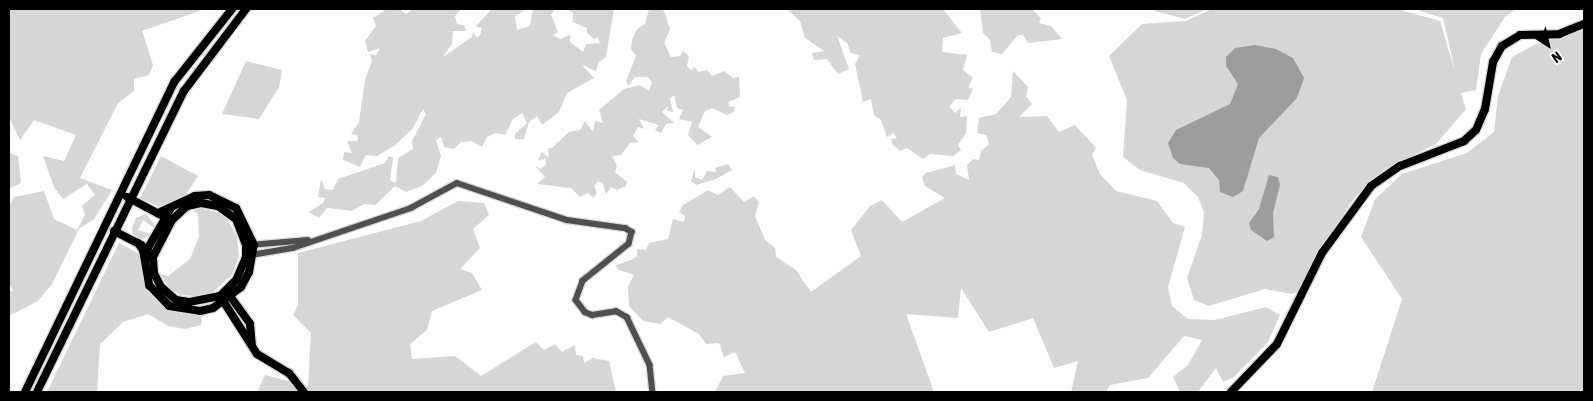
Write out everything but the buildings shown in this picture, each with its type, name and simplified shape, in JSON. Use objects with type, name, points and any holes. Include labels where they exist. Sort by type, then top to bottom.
[{"type":"main road","points":[[25,392],[122,195],[175,81],[232,9]]},
{"type":"main road","points":[[37,392],[114,231],[191,79],[246,9]]},
{"type":"main road","points":[[1231,392],[1277,344],[1322,253],[1371,186],[1400,166],[1464,141],[1476,130],[1485,109],[1493,62],[1502,46],[1520,35],[1559,34],[1584,24]]},
{"type":"main road","points":[[142,153],[151,158]]},
{"type":"main road","points":[[122,195],[164,217]]},
{"type":"main road","points":[[146,262],[164,217],[172,207],[195,196],[222,199],[245,221],[250,245],[226,296]]},
{"type":"main road","points":[[138,243],[146,262],[149,285],[169,306],[200,311],[226,296],[245,279],[254,254],[236,219],[218,206],[201,202],[187,206],[164,217]]},
{"type":"main road","points":[[114,231],[151,249]]},
{"type":"main road","points":[[151,249],[154,273],[166,293],[189,302],[226,296]]},
{"type":"main road","points":[[226,296],[250,324],[252,344],[257,354],[289,373],[304,392]]},
{"type":"street","points":[[246,256],[293,248],[310,240],[412,208],[457,183],[567,220],[625,228],[632,232],[629,244],[583,280],[576,300],[585,312],[592,315],[616,311],[627,317],[650,365],[653,392]]},
{"type":"street","points":[[105,227],[114,231]]},
{"type":"street","points":[[250,245],[310,240]]},
{"type":"shaded area","points":[[9,9],[205,9],[142,31],[153,65],[149,75],[134,79],[134,91],[118,103],[80,178],[112,190],[94,219],[79,229],[52,284],[38,301],[9,316],[9,291],[13,291],[9,282],[9,206],[14,197],[44,191],[54,219],[77,230],[85,215],[82,206],[95,195],[87,184],[63,199],[54,187],[43,156],[64,161],[76,135],[34,120],[20,140],[9,117]]},
{"type":"shaded area","points":[[387,9],[399,9],[406,14],[413,9],[461,9],[455,16],[457,24],[464,25],[466,31],[453,31],[452,44],[443,57],[472,37],[473,32],[477,38],[482,28],[476,26],[492,9],[527,9],[515,16],[517,30],[530,26],[533,9],[555,9],[551,15],[558,32],[553,35],[560,39],[570,35],[570,42],[583,52],[586,44],[600,43],[598,37],[594,39],[587,33],[587,28],[573,22],[573,13],[566,9],[614,9],[606,57],[599,62],[596,71],[582,65],[594,78],[567,93],[559,112],[542,125],[537,116],[529,122],[524,139],[515,139],[515,134],[527,123],[522,113],[513,119],[505,135],[496,133],[487,137],[482,147],[472,141],[461,142],[454,149],[444,147],[441,137],[436,140],[441,156],[436,173],[422,186],[406,192],[395,186],[375,205],[364,204],[352,211],[327,208],[319,218],[309,212],[323,203],[325,198],[318,197],[321,179],[325,189],[333,190],[338,179],[385,163],[389,156],[393,158],[390,180],[396,183],[398,158],[413,149],[412,141],[426,114],[423,109],[413,128],[394,146],[377,156],[366,155],[360,167],[343,160],[344,152],[352,153],[347,141],[358,141],[357,135],[351,134],[359,122],[365,80],[372,61],[370,54],[376,55],[380,48],[368,52],[365,41],[376,26],[373,18]]},
{"type":"shaded area","points":[[649,9],[662,9],[665,13],[670,29],[664,43],[671,57],[680,56],[683,51],[689,56],[687,66],[691,70],[695,67],[698,72],[707,70],[712,76],[724,71],[733,78],[739,77],[740,97],[728,102],[730,107],[735,106],[734,112],[727,115],[712,108],[705,111],[698,127],[712,137],[697,145],[688,135],[692,122],[679,119],[683,110],[677,108],[674,95],[670,99],[673,112],[667,111],[668,106],[662,112],[674,123],[666,124],[661,133],[655,130],[659,125],[639,119],[644,129],[638,127],[633,136],[639,142],[630,143],[621,155],[612,156],[617,166],[615,172],[627,182],[626,186],[617,190],[611,187],[606,194],[603,184],[598,181],[594,186],[597,193],[593,198],[588,193],[580,197],[571,188],[537,184],[545,177],[535,166],[541,169],[546,164],[546,159],[538,160],[542,152],[549,158],[548,148],[552,148],[569,132],[580,130],[585,121],[593,132],[595,121],[603,123],[599,110],[624,89],[640,85],[649,91],[652,82],[648,77],[635,77],[628,86],[626,81],[636,56],[631,49],[632,40],[637,29],[645,24]]},
{"type":"shaded area","points":[[787,9],[943,9],[962,33],[943,38],[942,52],[967,55],[963,70],[973,78],[968,87],[973,89],[968,100],[956,99],[949,106],[955,113],[961,108],[960,117],[967,116],[966,133],[958,145],[961,150],[953,156],[930,154],[923,159],[907,148],[900,151],[893,145],[891,139],[897,138],[893,133],[887,137],[881,120],[874,115],[871,99],[863,102],[855,64],[860,55],[851,53],[847,43],[837,36],[849,69],[838,74],[827,59],[814,60],[812,53],[824,51],[805,38],[800,21]]},
{"type":"shaded area","points":[[980,9],[1032,9],[1041,18],[1039,23],[1051,26],[1062,39],[1028,43],[1023,35],[1018,35],[1002,54],[992,52],[990,40],[983,33]]},
{"type":"shaded area","points":[[1148,9],[1207,9],[1185,19]]},
{"type":"shaded area","points":[[1212,9],[1397,9],[1440,21],[1455,71],[1443,18],[1414,9],[1516,9],[1505,17],[1481,54],[1476,90],[1461,93],[1466,109],[1436,144],[1389,167],[1355,197],[1314,260],[1300,291],[1292,294],[1265,289],[1209,306],[1194,300],[1187,278],[1202,235],[1204,212],[1198,197],[1184,183],[1140,170],[1123,157],[1127,100],[1109,56],[1142,24],[1186,21]]},
{"type":"shaded area","points":[[1584,30],[1584,392],[1372,392],[1402,299],[1361,237],[1375,199],[1402,174],[1467,153],[1494,132],[1498,96],[1512,57],[1536,44]]},
{"type":"shaded area","points":[[1255,45],[1276,49],[1293,58],[1304,78],[1297,98],[1259,138],[1243,191],[1233,197],[1220,192],[1219,180],[1209,168],[1180,164],[1173,158],[1168,143],[1176,130],[1230,104],[1238,84],[1226,66],[1226,57],[1235,48]]},
{"type":"shaded area","points":[[246,61],[282,70],[279,87],[259,119],[222,114]]},
{"type":"shaded area","points":[[1013,71],[1028,87],[1026,96],[1032,104],[1019,117],[1047,116],[1059,132],[1075,125],[1096,148],[1092,155],[1100,174],[1116,191],[1157,201],[1173,223],[1185,227],[1168,287],[1172,306],[1188,319],[1215,320],[1266,307],[1280,315],[1268,342],[1234,377],[1223,382],[1216,368],[1198,392],[1180,392],[1173,377],[1188,365],[1202,340],[1184,336],[1148,378],[1110,385],[1106,392],[1071,392],[1078,361],[1054,368],[1033,318],[989,332],[961,288],[958,318],[906,314],[934,392],[715,392],[723,376],[745,373],[735,352],[724,357],[719,343],[706,344],[699,334],[668,317],[660,324],[643,321],[629,306],[628,286],[634,275],[617,269],[616,265],[637,256],[637,249],[646,250],[649,243],[668,239],[673,219],[684,222],[685,216],[679,212],[683,205],[708,190],[718,195],[730,187],[744,202],[754,196],[759,202],[755,216],[765,240],[775,248],[776,257],[796,270],[811,292],[861,256],[851,230],[870,206],[882,200],[902,222],[945,198],[925,186],[922,177],[926,173],[955,165],[956,174],[969,180],[967,165],[973,159],[979,160],[981,151],[989,144],[986,135],[977,133],[979,118],[996,114],[1011,97]]},
{"type":"shaded area","points":[[9,153],[18,156],[21,183],[9,189]]},
{"type":"shaded area","points":[[161,156],[198,176],[185,196],[160,207],[140,198]]},
{"type":"shaded area","points":[[728,164],[732,170],[716,179],[696,185],[691,181],[695,168],[695,177],[702,180],[707,171],[716,172],[715,168]]},
{"type":"shaded area","points":[[1269,175],[1278,177],[1280,185],[1273,213],[1274,237],[1267,241],[1251,230],[1249,223],[1259,209]]},
{"type":"shaded area","points":[[458,201],[484,203],[489,215],[473,229],[480,248],[460,269],[472,273],[482,290],[432,311],[427,330],[410,344],[412,359],[455,356],[481,376],[536,342],[544,350],[555,344],[562,352],[575,345],[576,355],[583,356],[584,363],[593,358],[609,361],[616,392],[257,392],[265,375],[308,386],[311,333],[293,315],[298,305],[298,253],[421,221]]},
{"type":"shaded area","points":[[201,208],[220,213],[228,220],[237,237],[239,256],[232,275],[213,292],[197,296],[181,295],[169,288],[160,274],[168,276],[190,259],[199,237],[198,214],[193,211]]},
{"type":"shaded area","points":[[146,214],[155,225],[154,228],[143,220],[138,230],[151,234],[142,240],[133,234],[132,228],[136,218]]},
{"type":"shaded area","points":[[119,243],[138,253],[157,299],[175,312],[202,314],[201,325],[185,329],[168,326],[148,314],[123,322],[100,344],[97,392],[47,392]]}]
